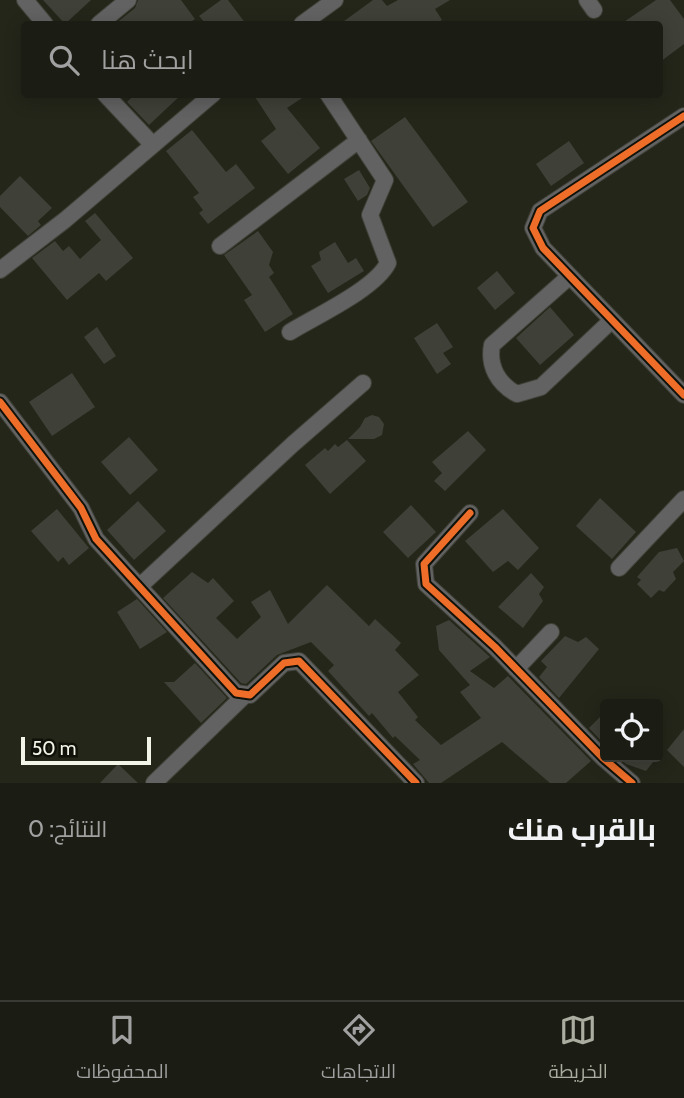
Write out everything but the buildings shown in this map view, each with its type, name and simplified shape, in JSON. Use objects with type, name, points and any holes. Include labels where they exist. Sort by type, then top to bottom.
[{"type":"street","points":[[25,0],[42,21]]},
{"type":"street","points":[[103,21],[128,0]]},
{"type":"street","points":[[306,21],[335,0]]},
{"type":"street","points":[[109,98],[152,144]]},
{"type":"street","points":[[0,270],[65,220],[208,98]]},
{"type":"street","points":[[290,332],[369,283],[383,271],[388,262],[370,215],[385,180],[331,98]]},
{"type":"street","points":[[684,116],[540,211],[534,218],[533,228],[543,248],[684,395]]},
{"type":"street","points":[[220,246],[359,140]]},
{"type":"street","points":[[570,276],[492,345],[490,357],[494,372],[506,388],[516,394],[541,387],[612,320]]},
{"type":"street","points":[[140,586],[363,383]]},
{"type":"street","points":[[0,402],[81,508],[96,540],[231,688],[244,696]]},
{"type":"street","points":[[619,568],[684,499]]},
{"type":"street","points":[[470,513],[431,555],[422,572],[426,584],[516,669],[603,758],[632,783]]},
{"type":"street","points":[[516,669],[551,632]]},
{"type":"street","points":[[154,783],[191,751],[244,696],[250,695],[284,663],[299,661],[416,783]]},
{"type":"cycle path","points":[[684,116],[540,211],[533,228],[543,248],[684,395]]},
{"type":"cycle path","points":[[0,402],[81,508],[96,539],[236,693],[250,695],[284,663],[299,661],[416,783]]},
{"type":"cycle path","points":[[470,513],[424,564],[426,584],[495,647],[603,758],[632,783]]}]
